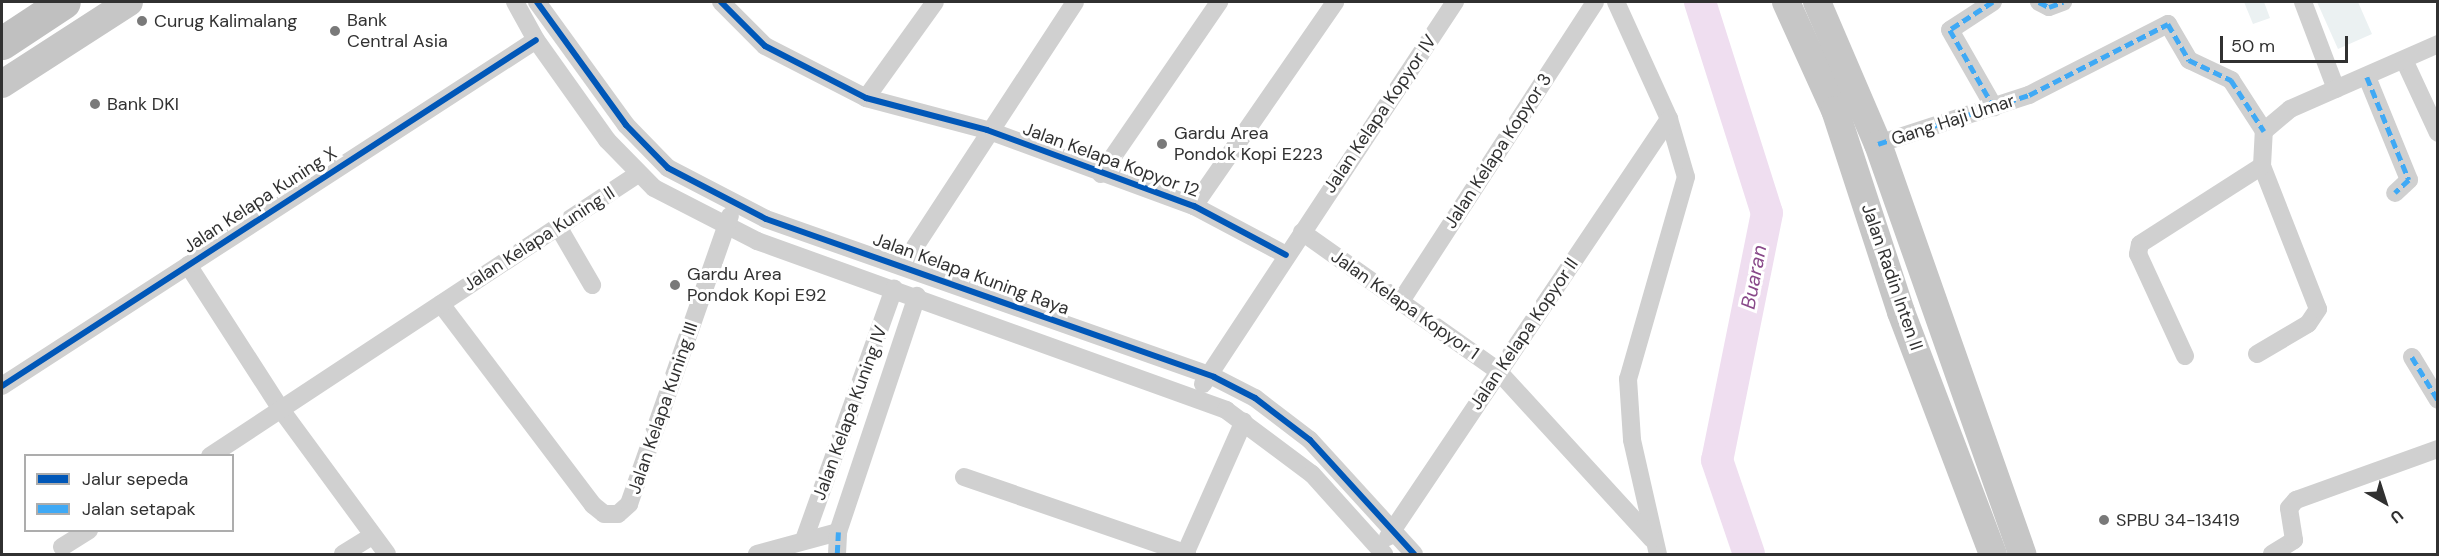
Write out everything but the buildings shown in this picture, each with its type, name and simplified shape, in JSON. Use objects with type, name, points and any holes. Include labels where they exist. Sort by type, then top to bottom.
[{"type":"highway","points":[[2,43],[64,2]]},
{"type":"main road","points":[[2,84],[129,2]]},
{"type":"main road","name":"Jalan Radin Inten II","points":[[1786,2],[1835,111],[1901,312],[1993,555]]},
{"type":"main road","name":"Jalan Radin Inten II","points":[[1817,2],[1878,144],[2022,555]]},
{"type":"street","points":[[515,2],[536,40],[638,174],[727,225],[894,288],[1197,396],[1244,421],[1312,474],[1381,551]]},
{"type":"street","name":"Jalan Kelapa Kuning Raya","points":[[537,2],[626,125],[661,161],[766,219],[1208,375],[1282,417],[1396,529],[1414,555]]},
{"type":"street","name":"Jalan Kelapa Kopyor 12","points":[[721,2],[765,45],[866,98],[987,130],[1101,174],[1194,206],[1286,255]]},
{"type":"street","points":[[866,98],[932,2]]},
{"type":"street","points":[[903,266],[987,130],[1075,2]]},
{"type":"street","points":[[1101,174],[1219,2]]},
{"type":"street","points":[[1194,206],[1335,2]]},
{"type":"street","name":"Jalan Kelapa Kopyor IV","points":[[1197,396],[1208,375],[1286,255],[1455,2]]},
{"type":"street","name":"Jalan Kelapa Kopyor 3","points":[[1401,300],[1595,2]]},
{"type":"street","points":[[1616,2],[1669,119],[1683,162],[1686,190],[1637,336],[1628,379],[1632,440],[1655,547]]},
{"type":"street","points":[[1993,2],[1950,30],[1994,107]]},
{"type":"street","points":[[2039,2],[2049,7],[2063,2]]},
{"type":"street","points":[[2303,2],[2336,89]]},
{"type":"street","name":"Gang Haji Umar","points":[[1878,144],[2029,95],[2168,24],[2189,60],[2231,80],[2264,131]]},
{"type":"street","name":"Jalan Kelapa Kuning X","points":[[2,386],[536,40]]},
{"type":"street","points":[[2257,354],[2308,324],[2318,309],[2262,166],[2264,131],[2290,109],[2405,62],[2438,44]]},
{"type":"street","points":[[2405,62],[2438,133]]},
{"type":"street","points":[[2367,77],[2409,180],[2395,193]]},
{"type":"street","name":"Jalan Kelapa Kopyor II","points":[[1381,551],[1498,371],[1669,119]]},
{"type":"street","points":[[2185,356],[2138,254],[2140,244],[2262,166]]},
{"type":"street","name":"Jalan Kelapa Kuning II","points":[[213,454],[282,411],[638,174]]},
{"type":"street","name":"Jalan Kelapa Kuning III","points":[[441,304],[593,505],[604,514],[618,514],[629,504],[727,225],[733,202]]},
{"type":"street","points":[[559,228],[592,285]]},
{"type":"street","name":"Jalan Kelapa Kopyor 1","points":[[1303,230],[1498,371],[1655,547]]},
{"type":"street","points":[[188,265],[282,411],[370,537],[387,555]]},
{"type":"street","name":"Jalan Kelapa Kuning IV","points":[[805,537],[894,288]]},
{"type":"street","name":"Jalan Kelapa Kuning IV","points":[[837,555],[838,532],[917,296]]},
{"type":"street","points":[[2412,357],[2438,400]]},
{"type":"street","points":[[964,477],[1186,554],[1244,421]]},
{"type":"street","points":[[2272,555],[2294,540],[2289,508],[2296,500],[2438,449]]},
{"type":"street","points":[[62,547],[87,532]]},
{"type":"street","points":[[757,555],[805,537],[838,532]]},
{"type":"street","points":[[344,555],[370,537]]},
{"type":"shaded area","points":[[2244,2],[2264,2],[2270,18],[2253,24]]},
{"type":"shaded area","points":[[2317,2],[2358,2],[2372,34],[2338,49]]},
{"type":"waterway","name":"Buaran","points":[[1700,2],[1767,213],[1717,460],[1749,554]]},
{"type":"marked path","points":[[1993,2],[1950,30],[1994,107]]},
{"type":"marked path","points":[[2039,2],[2049,7],[2063,2]]},
{"type":"marked path","points":[[1878,144],[2029,95],[2168,24],[2189,60],[2231,80],[2264,131]]},
{"type":"marked path","points":[[2367,77],[2409,180],[2395,193]]},
{"type":"marked path","points":[[2412,357],[2438,400]]},
{"type":"marked path","points":[[837,554],[838,532]]},
{"type":"cycle path","points":[[537,2],[626,125],[668,168],[766,219],[1214,377],[1255,398],[1310,440],[1414,554]]},
{"type":"cycle path","points":[[721,2],[765,46],[866,98],[987,130],[1194,206],[1286,255]]},
{"type":"cycle path","points":[[2,386],[536,40]]},
{"type":"place","name":"Curug Kalimalang","points":[[142,21]]},
{"type":"place","name":"Bank Central Asia","points":[[335,31]]},
{"type":"place","name":"Bank DKI","points":[[95,104]]},
{"type":"place","name":"Gardu Area Pondok Kopi E223","points":[[1162,144]]},
{"type":"place","name":"Gardu Area Pondok Kopi E92","points":[[675,285]]},
{"type":"place","name":"SPBU 34-13419","points":[[2104,520]]}]
